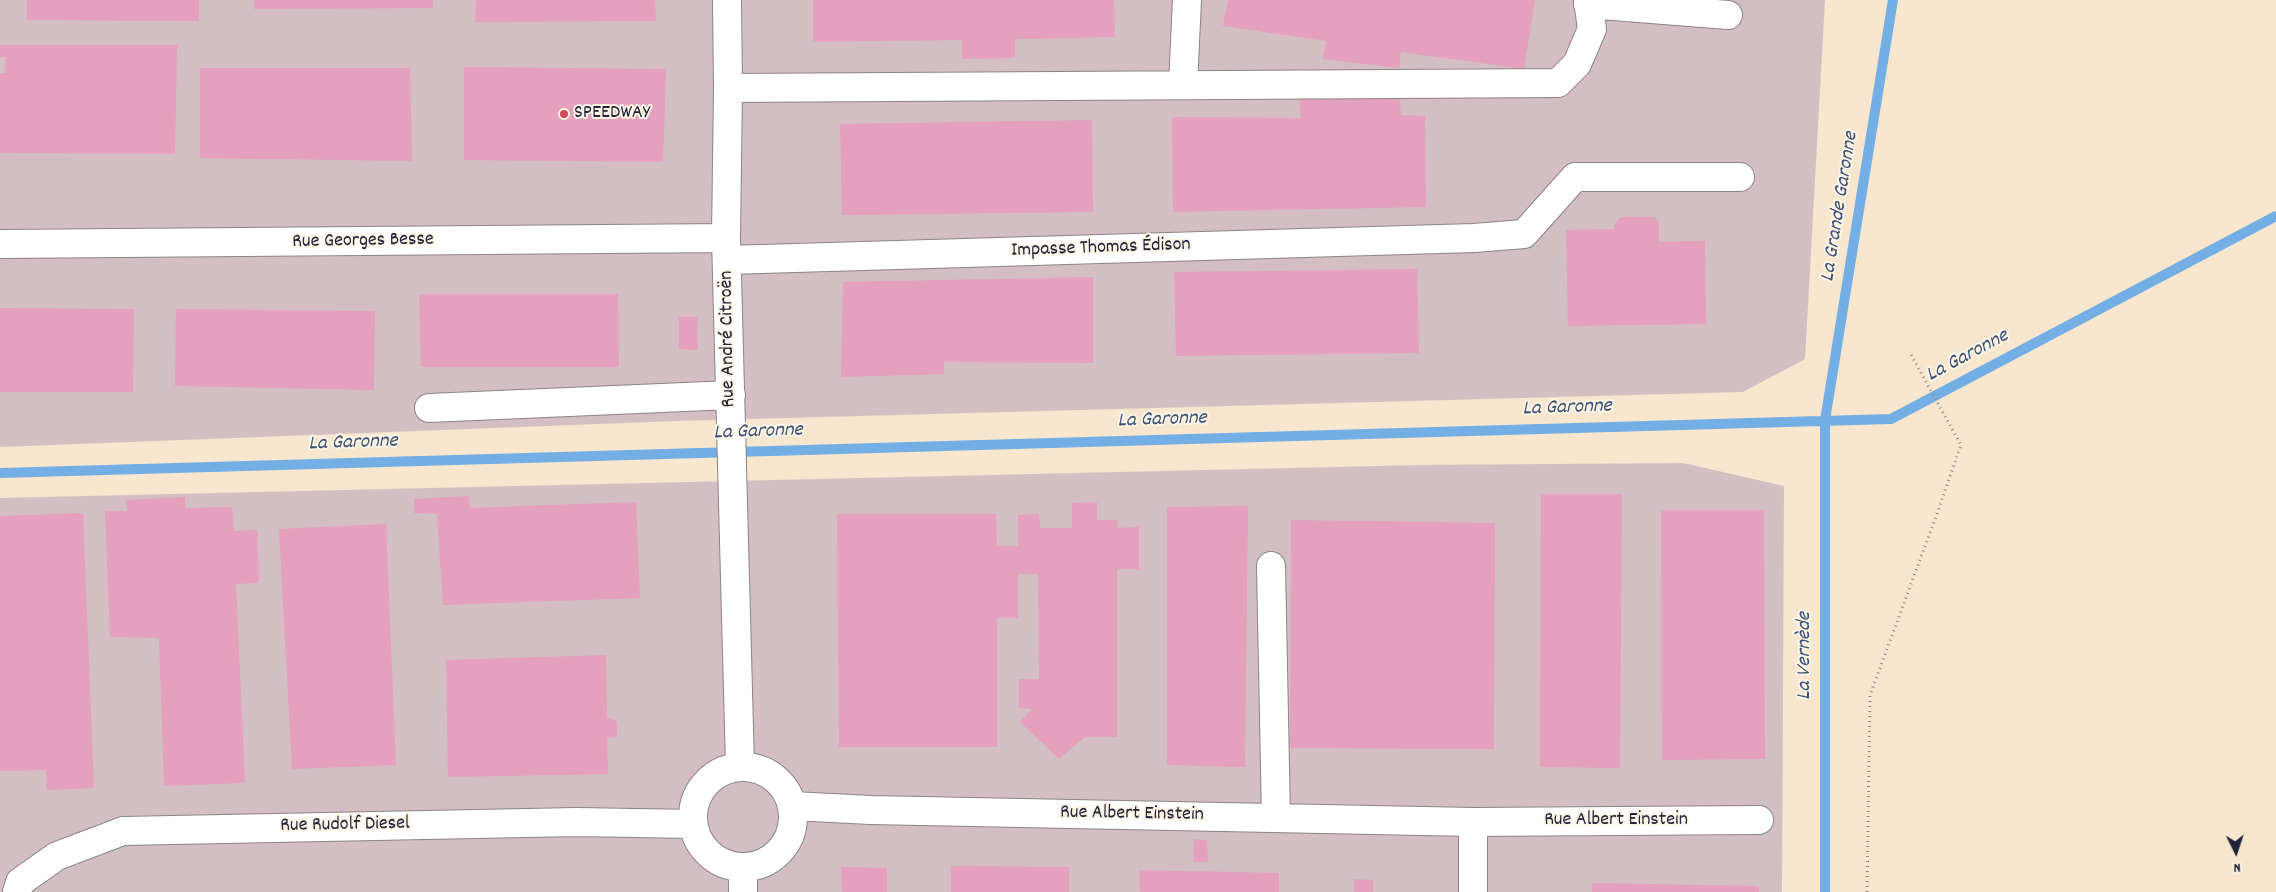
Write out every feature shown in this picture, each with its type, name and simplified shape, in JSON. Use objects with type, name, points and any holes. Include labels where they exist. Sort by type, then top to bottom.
[{"type":"street","name":"Rue André Citroën","points":[[727,0],[727,249],[740,767]]},
{"type":"street","points":[[1183,85],[1187,0]]},
{"type":"street","points":[[728,88],[1558,83],[1576,64],[1592,29],[1588,2],[1728,15]]},
{"type":"street","name":"Impasse Thomas Édison","points":[[727,249],[1474,238],[1524,234],[1575,177],[1740,177]]},
{"type":"street","name":"Rue Georges Besse","points":[[0,244],[727,249]]},
{"type":"street","points":[[429,408],[731,395]]},
{"type":"street","points":[[1271,566],[1276,818]]},
{"type":"street","points":[[740,767],[757,769],[776,780],[787,793],[792,806],[793,820],[790,835],[781,850],[772,858],[757,866],[743,880],[731,866],[708,853],[697,838],[693,824],[693,814],[704,785],[718,774],[740,767]]},
{"type":"street","name":"Rue Albert Einstein","points":[[792,806],[891,810],[1473,822],[1759,820]]},
{"type":"street","name":"Rue Rudolf Diesel","points":[[17,892],[20,882],[57,856],[123,831],[577,822],[693,824]]},
{"type":"street","points":[[1473,822],[1473,892]]},
{"type":"path","points":[[1867,892],[1870,695],[1961,445],[1910,353]]},
{"type":"shaded area","points":[[0,0],[1825,0],[1805,359],[1743,392],[676,421],[0,447]]},
{"type":"shaded area","points":[[1683,463],[1784,486],[1782,892],[0,892],[0,498],[1420,465]]},
{"type":"building","points":[[27,0],[199,0],[199,21],[27,20]]},
{"type":"building","points":[[254,0],[433,0],[433,8],[254,9]]},
{"type":"building","points":[[476,0],[655,0],[656,21],[475,22]]},
{"type":"building","points":[[813,0],[1114,0],[1115,37],[1015,39],[1015,58],[962,59],[962,40],[813,42]]},
{"type":"building","points":[[1228,0],[1535,0],[1524,69],[1401,52],[1399,68],[1323,59],[1326,41],[1223,26]]},
{"type":"building","points":[[0,45],[177,45],[175,154],[0,153],[0,73],[5,73],[6,57],[0,57]]},
{"type":"building","name":"SPEEDWAY","points":[[464,67],[666,69],[663,162],[464,160]]},
{"type":"building","points":[[200,68],[410,68],[412,161],[200,158]]},
{"type":"building","points":[[1399,93],[1401,115],[1425,116],[1426,207],[1173,212],[1172,117],[1301,118],[1299,94]]},
{"type":"building","points":[[1092,120],[1093,212],[842,215],[840,124]]},
{"type":"building","points":[[1621,217],[1654,217],[1659,222],[1659,242],[1705,241],[1706,324],[1568,326],[1566,230],[1614,229],[1614,225]]},
{"type":"building","points":[[1417,269],[1419,353],[1176,356],[1174,272]]},
{"type":"building","points":[[1093,277],[1093,363],[944,362],[944,374],[841,377],[843,282]]},
{"type":"building","points":[[419,294],[618,294],[619,367],[421,367]]},
{"type":"building","points":[[0,308],[134,309],[133,392],[0,392]]},
{"type":"building","points":[[176,309],[375,311],[374,390],[175,386]]},
{"type":"building","points":[[679,317],[697,317],[698,350],[679,349]]},
{"type":"building","points":[[1541,494],[1622,494],[1620,768],[1540,767]]},
{"type":"building","points":[[469,496],[470,508],[636,502],[640,598],[443,605],[437,514],[414,513],[414,499]]},
{"type":"building","points":[[185,497],[185,508],[232,507],[234,531],[257,530],[259,583],[236,584],[245,783],[164,786],[159,638],[110,637],[105,511],[127,511],[126,500]]},
{"type":"building","points":[[1097,502],[1097,520],[1118,520],[1117,528],[1139,527],[1139,569],[1117,569],[1117,737],[1085,737],[1059,759],[1020,722],[1032,709],[1019,708],[1019,679],[1039,679],[1038,574],[1018,574],[1018,618],[997,618],[997,747],[839,747],[837,514],[996,514],[997,546],[1018,546],[1018,515],[1039,514],[1040,528],[1072,528],[1072,503]]},
{"type":"building","points":[[1248,506],[1245,767],[1167,765],[1167,507]]},
{"type":"building","points":[[1661,510],[1764,510],[1765,759],[1662,760]]},
{"type":"building","points":[[83,513],[94,788],[47,790],[46,770],[0,771],[0,516]]},
{"type":"building","points":[[1291,520],[1495,523],[1494,749],[1290,748]]},
{"type":"building","points":[[386,524],[396,765],[292,769],[279,529]]},
{"type":"building","points":[[606,655],[607,718],[614,719],[617,723],[615,738],[607,738],[608,774],[448,777],[446,660]]},
{"type":"building","points":[[1194,839],[1207,840],[1208,862],[1193,862]]},
{"type":"building","points":[[951,866],[1069,867],[1069,892],[951,892]]},
{"type":"building","points":[[841,867],[887,868],[887,892],[842,892]]},
{"type":"building","points":[[1139,870],[1279,873],[1279,892],[1140,892]]},
{"type":"building","points":[[1354,879],[1373,880],[1373,892],[1354,892]]},
{"type":"building","points":[[1592,883],[1759,886],[1759,892],[1592,892]]},
{"type":"waterway","name":"La Vernède","points":[[1825,892],[1825,420],[1893,0]]},
{"type":"waterway","name":"La Garonne","points":[[0,473],[1891,419],[2276,216]]},
{"type":"place","name":"SPEEDWAY","points":[[564,114]]},
{"type":"water label","name":"La Grande Garonne","points":[[1841,207]]}]
